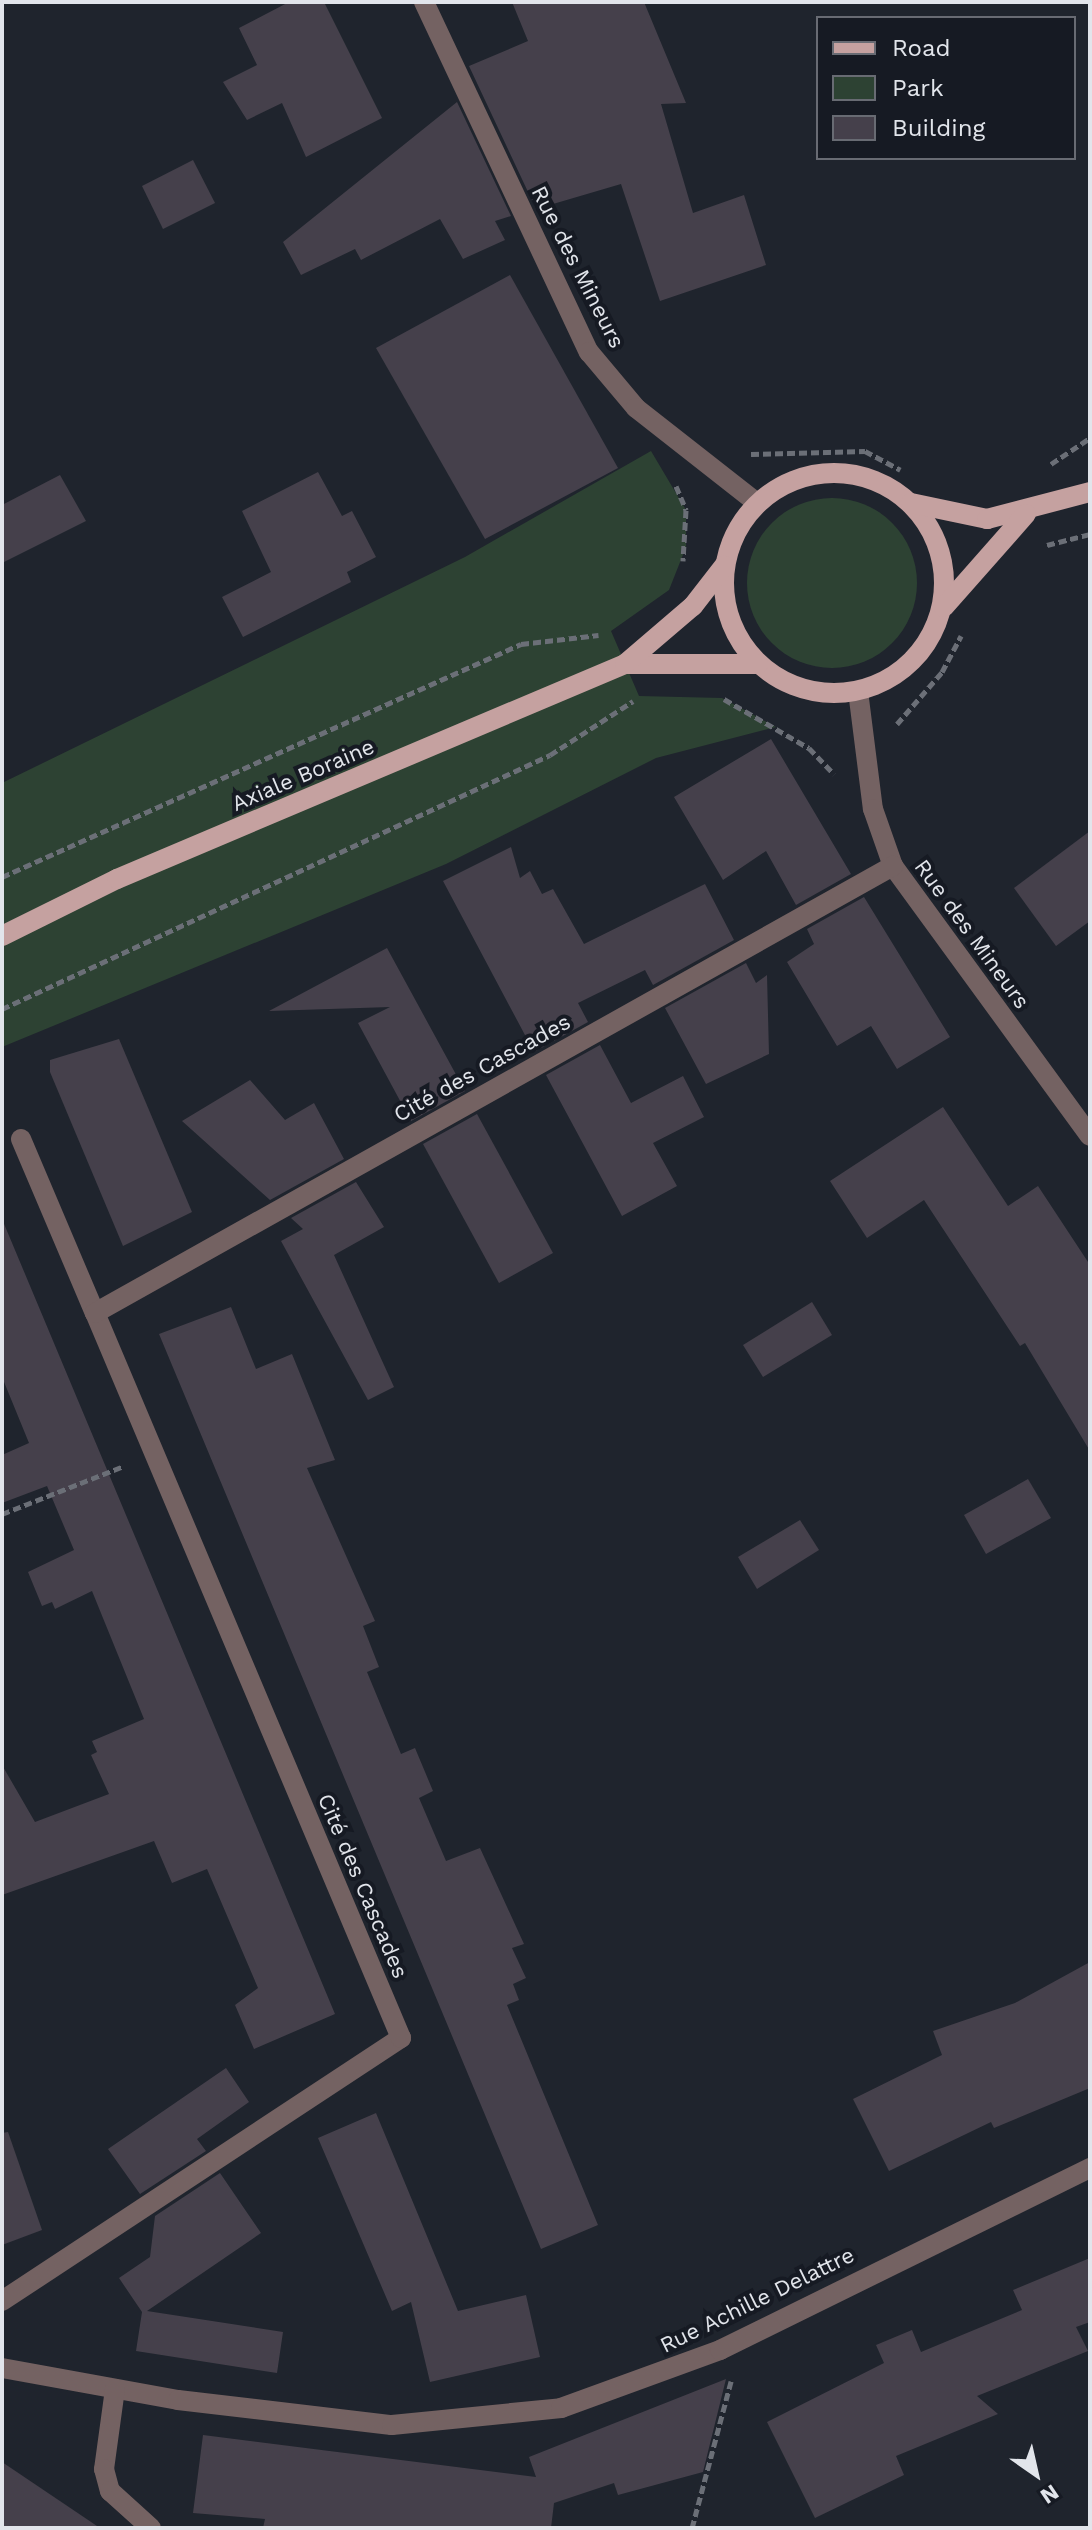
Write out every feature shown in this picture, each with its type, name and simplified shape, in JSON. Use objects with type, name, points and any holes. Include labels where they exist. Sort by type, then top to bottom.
[{"type":"main road","points":[[625,664],[693,606],[724,566],[735,532],[757,503],[786,482],[822,473],[858,475],[911,503],[949,515],[1026,514],[1090,492]]},
{"type":"main road","points":[[911,503],[940,554],[940,612]]},
{"type":"main road","points":[[625,664],[758,664],[822,693],[858,691],[910,663],[940,612],[1026,514]]},
{"type":"main road","points":[[724,566],[735,636],[758,664]]},
{"type":"main road","name":"Axiale Boraine","points":[[2,936],[117,879],[625,664]]},
{"type":"street","name":"Rue des Mineurs","points":[[424,2],[589,352],[636,408],[757,503]]},
{"type":"street","name":"Rue des Mineurs","points":[[858,691],[873,809],[893,866],[1090,1136]]},
{"type":"street","name":"Cité des Cascades","points":[[95,1313],[893,866]]},
{"type":"street","name":"Cité des Cascades","points":[[2,2301],[401,2038],[21,1139]]},
{"type":"street","name":"Rue Achille Delattre","points":[[2,2368],[115,2389],[392,2425],[477,2420],[561,2408],[720,2350],[1090,2168]]},
{"type":"street","points":[[115,2389],[104,2469],[110,2491],[151,2528]]},
{"type":"path","points":[[1039,547],[1090,534]]},
{"type":"path","points":[[2,877],[521,644],[611,631],[625,664]]},
{"type":"path","points":[[2,1009],[550,755],[639,697]]},
{"type":"path","points":[[2,1514],[155,1454]]},
{"type":"path","points":[[692,2528],[734,2389],[720,2350]]},
{"type":"green space","points":[[651,451],[686,510],[686,547],[669,590],[611,631],[639,696],[722,698],[776,727],[656,758],[446,864],[2,1047],[2,783],[465,557]]},
{"type":"green space","points":[[832,498],[864,505],[892,523],[910,551],[917,583],[910,615],[892,643],[864,661],[832,668],[800,661],[772,643],[754,615],[747,583],[754,551],[772,523],[800,505]]},
{"type":"building","points":[[289,2],[324,2],[382,118],[306,157],[282,103],[247,120],[223,82],[257,65],[239,28]]},
{"type":"building","points":[[512,2],[644,2],[686,103],[661,104],[693,213],[744,195],[766,265],[660,301],[621,184],[536,209],[469,66],[528,41]]},
{"type":"building","points":[[457,102],[511,216],[495,221],[505,240],[463,259],[440,219],[361,260],[355,249],[301,275],[283,242]]},
{"type":"building","points":[[193,160],[215,203],[163,229],[142,186]]},
{"type":"building","points":[[510,275],[618,468],[485,539],[376,348]]},
{"type":"building","points":[[318,472],[342,516],[352,511],[376,557],[347,572],[351,582],[243,637],[222,597],[271,572],[242,511]]},
{"type":"building","points":[[60,475],[86,521],[2,563],[2,505]]},
{"type":"building","points":[[771,739],[851,874],[796,905],[766,851],[723,880],[674,797]]},
{"type":"building","points":[[1090,831],[1090,921],[1056,946],[1014,888]]},
{"type":"building","points":[[511,847],[520,878],[530,871],[542,894],[553,889],[584,944],[705,884],[734,940],[653,985],[645,970],[578,1003],[588,1022],[534,1052],[443,881]]},
{"type":"building","points":[[864,897],[950,1037],[897,1069],[871,1026],[837,1046],[787,962],[814,944],[807,929]]},
{"type":"building","points":[[387,948],[465,1091],[411,1121],[358,1023],[390,1007],[269,1011]]},
{"type":"building","points":[[746,963],[756,983],[767,975],[769,1054],[706,1084],[665,1008]]},
{"type":"building","points":[[119,1039],[192,1212],[123,1246],[50,1072],[50,1060]]},
{"type":"building","points":[[600,1045],[631,1103],[683,1076],[704,1117],[653,1143],[677,1186],[622,1216],[546,1075]]},
{"type":"building","points":[[250,1080],[285,1120],[314,1103],[344,1159],[270,1200],[182,1121]]},
{"type":"building","points":[[943,1107],[1008,1206],[1038,1186],[1090,1265],[1090,1451],[1025,1343],[1020,1346],[924,1200],[867,1238],[830,1181]]},
{"type":"building","points":[[477,1114],[553,1253],[499,1283],[423,1144]]},
{"type":"building","points":[[356,1182],[384,1227],[334,1255],[394,1387],[368,1400],[281,1241],[303,1229],[291,1218]]},
{"type":"building","points":[[2,1219],[335,2014],[254,2049],[235,2005],[258,1988],[207,1869],[172,1883],[154,1841],[2,1895],[2,1765],[35,1822],[109,1794],[91,1755],[97,1752],[92,1741],[144,1719],[92,1591],[55,1609],[52,1602],[42,1606],[28,1572],[74,1550],[47,1486],[2,1503],[2,1455],[29,1443],[2,1377]]},
{"type":"building","points":[[812,1302],[832,1335],[763,1377],[743,1345]]},
{"type":"building","points":[[231,1307],[256,1369],[292,1354],[335,1460],[307,1468],[375,1621],[363,1626],[379,1667],[367,1672],[401,1754],[415,1748],[433,1791],[419,1798],[446,1861],[480,1848],[524,1944],[512,1948],[526,1978],[513,1984],[519,2000],[507,2005],[598,2225],[541,2249],[159,1334]]},
{"type":"building","points":[[1028,1479],[1051,1518],[986,1554],[964,1515]]},
{"type":"building","points":[[800,1520],[819,1550],[757,1589],[738,1557]]},
{"type":"building","points":[[1090,1962],[1090,2088],[994,2128],[991,2122],[889,2171],[853,2099],[942,2055],[933,2031],[1015,2003]]},
{"type":"building","points":[[226,2068],[249,2102],[197,2139],[206,2151],[140,2194],[108,2149]]},
{"type":"building","points":[[376,2113],[458,2311],[526,2295],[540,2357],[430,2382],[411,2302],[392,2311],[318,2138]]},
{"type":"building","points":[[8,2132],[42,2230],[2,2245],[2,2133]]},
{"type":"building","points":[[220,2173],[261,2233],[147,2311],[283,2332],[277,2373],[136,2351],[142,2312],[119,2278],[150,2257],[155,2216]]},
{"type":"building","points":[[1090,2258],[1090,2322],[1076,2327],[1088,2351],[977,2396],[998,2414],[896,2456],[904,2475],[815,2518],[767,2422],[884,2363],[876,2345],[912,2330],[921,2352],[1022,2310],[1013,2290]]},
{"type":"building","points":[[726,2379],[703,2472],[618,2495],[614,2483],[554,2503],[551,2528],[263,2528],[265,2519],[193,2513],[203,2435],[536,2477],[529,2457]]},
{"type":"building","points":[[2,2462],[100,2528],[2,2528]]}]
